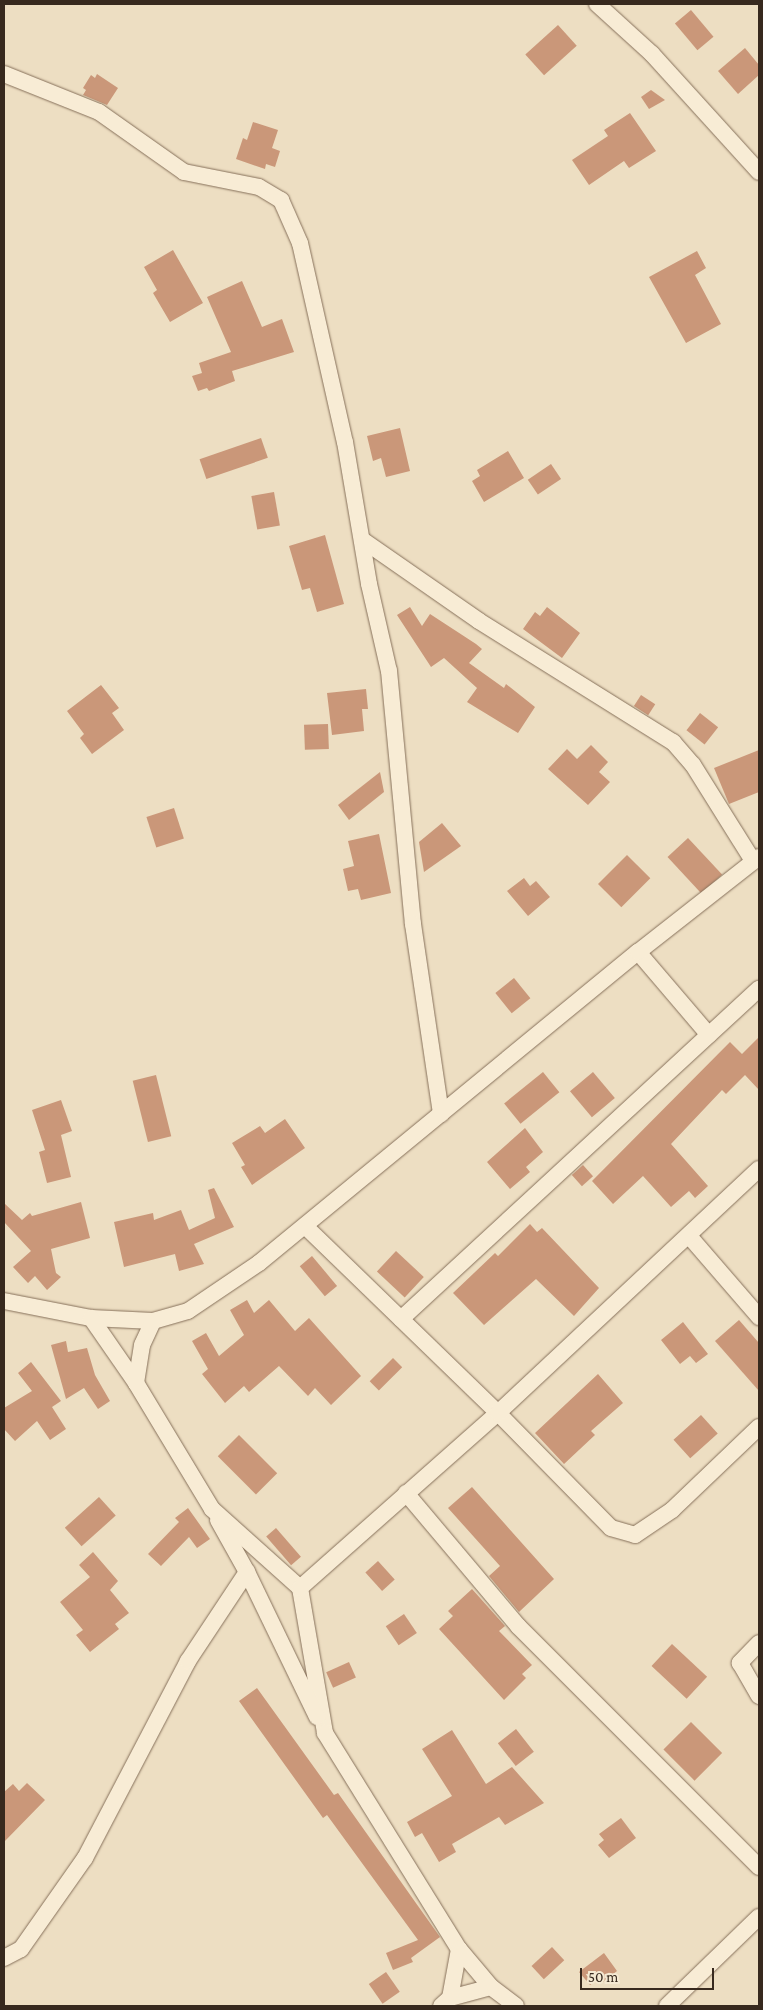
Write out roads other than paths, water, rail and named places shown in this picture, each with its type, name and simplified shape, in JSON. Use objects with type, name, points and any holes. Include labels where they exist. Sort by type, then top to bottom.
[{"type":"street","points":[[597,4],[652,54],[759,172]]},
{"type":"street","points":[[4,74],[99,112],[184,172],[259,187],[281,200],[308,271],[364,541],[369,584],[389,671],[413,924],[441,1114]]},
{"type":"street","points":[[4,1301],[91,1318],[153,1320],[188,1311],[305,1226],[638,952],[756,859],[693,765],[674,742],[479,621],[364,541]]},
{"type":"street","points":[[638,952],[709,1035]]},
{"type":"street","points":[[401,1319],[759,989]]},
{"type":"street","points":[[300,1588],[498,1413],[690,1237],[759,1169]]},
{"type":"street","points":[[305,1226],[498,1413],[611,1528],[635,1535],[672,1510],[759,1427]]},
{"type":"street","points":[[690,1237],[759,1317]]},
{"type":"street","points":[[91,1318],[136,1383],[248,1572],[325,1733],[460,1949],[491,1987],[516,2006]]},
{"type":"street","points":[[136,1383],[142,1345],[153,1320]]},
{"type":"street","points":[[406,1493],[518,1626],[759,1867]]},
{"type":"street","points":[[212,1509],[300,1588],[325,1733]]},
{"type":"street","points":[[4,1958],[21,1949],[85,1858],[188,1661],[248,1572]]},
{"type":"street","points":[[759,1643],[740,1663],[759,1696]]},
{"type":"street","points":[[667,2006],[759,1917]]},
{"type":"street","points":[[445,2002],[460,1949]]},
{"type":"street","points":[[445,2002],[491,1987]]}]
